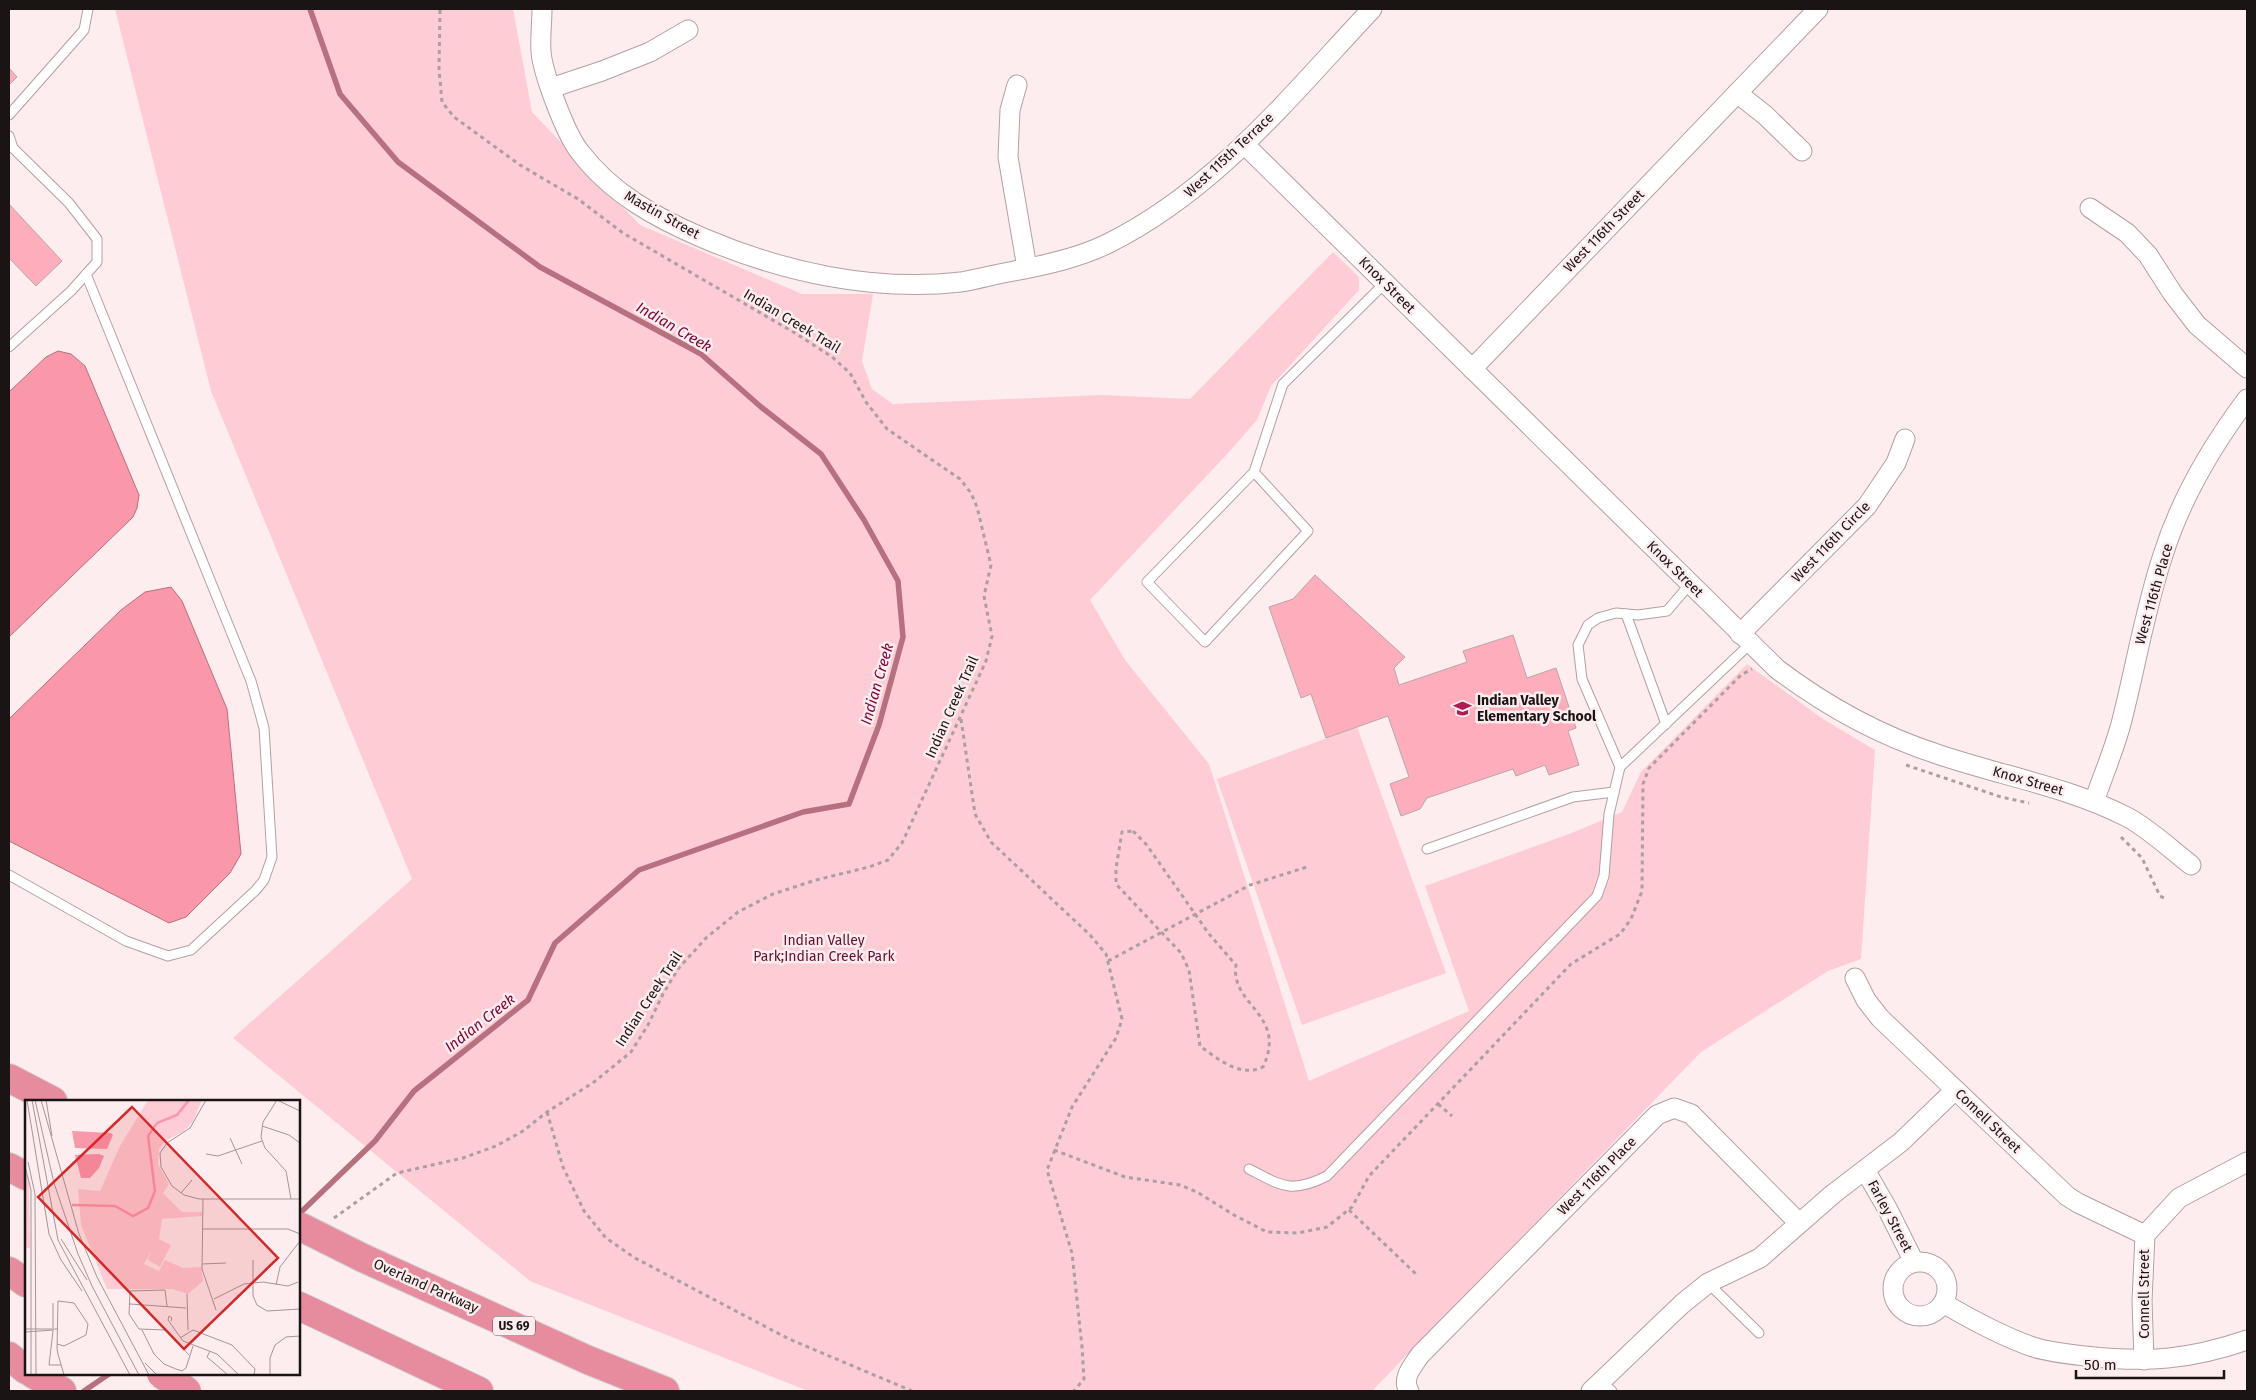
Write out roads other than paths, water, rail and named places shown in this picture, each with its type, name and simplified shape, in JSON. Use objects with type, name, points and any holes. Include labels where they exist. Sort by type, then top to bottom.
[{"type":"highway","points":[[9,1078],[51,1100]]},
{"type":"highway","points":[[9,1167],[25,1175]]},
{"type":"highway","name":"Overland Parkway","points":[[300,1226],[363,1258],[588,1360],[665,1391]]},
{"type":"highway","points":[[300,1306],[479,1391]]},
{"type":"highway","points":[[9,1356],[25,1369]]},
{"type":"highway","points":[[35,1375],[59,1391]]},
{"type":"highway","points":[[163,1375],[187,1391]]},
{"type":"street","name":"Mastin Street","points":[[542,9],[541,54],[551,88],[568,133],[579,152],[601,176],[632,201],[678,227],[712,242]]},
{"type":"street","name":"West 115th Terrace","points":[[712,242],[739,253],[800,271],[858,280],[912,283],[960,282],[1075,257],[1106,245],[1148,222],[1184,198],[1244,144],[1372,9]]},
{"type":"street","name":"West 116th Street","points":[[1472,369],[1818,9]]},
{"type":"street","points":[[551,88],[650,52],[688,30]]},
{"type":"street","points":[[1017,85],[1010,110],[1008,157],[1027,268]]},
{"type":"street","points":[[1737,93],[1765,115],[1802,151]]},
{"type":"street","name":"Knox Street","points":[[1244,144],[1745,639],[1790,679],[1832,708],[1879,733],[1937,754],[2060,789],[2129,818],[2190,865]]},
{"type":"street","points":[[2090,208],[2126,233],[2148,255],[2173,294],[2197,325],[2247,368]]},
{"type":"street","name":"West 116th Place","points":[[2094,802],[2122,721],[2147,610],[2163,554],[2181,508],[2208,456],[2247,399]]},
{"type":"street","name":"West 116th Circle","points":[[1745,639],[1867,506],[1896,463],[1905,438]]},
{"type":"street","name":"Comell Street","points":[[1855,978],[1866,1000],[1880,1018],[2067,1196],[2145,1235]]},
{"type":"street","points":[[1601,1388],[1682,1304],[1708,1283],[1760,1258],[1799,1223],[1901,1142],[1955,1090]]},
{"type":"street","name":"West 116th Place","points":[[1408,1384],[1420,1355],[1657,1115],[1674,1108],[1691,1114],[1799,1223]]},
{"type":"street","name":"Connell Street","points":[[2144,1360],[2142,1301],[2145,1235],[2179,1198],[2247,1162]]},
{"type":"street","name":"Farley Street","points":[[1865,1170],[1887,1208],[1914,1262]]},
{"type":"street","name":"Farley Street","points":[[1914,1262],[1930,1264],[1942,1273],[1947,1283],[1947,1294],[1943,1303],[1936,1311],[1926,1316],[1915,1316],[1905,1312],[1898,1305],[1893,1295],[1895,1279],[1904,1266],[1914,1262]]},
{"type":"street","points":[[1943,1303],[1991,1330],[2034,1348],[2118,1360],[2190,1357],[2247,1340]]},
{"type":"lane","points":[[9,115],[84,30],[88,9]]},
{"type":"lane","points":[[9,136],[14,148],[69,203],[97,239],[97,262],[71,291],[9,347]]},
{"type":"lane","points":[[9,875],[126,941],[168,956],[191,950],[256,890],[264,880],[272,857],[264,728],[251,681],[86,274]]},
{"type":"lane","points":[[1254,472],[1308,531],[1205,642],[1147,582],[1254,472],[1283,384],[1385,283]]},
{"type":"lane","points":[[1620,767],[1582,679],[1578,644],[1588,625],[1598,618],[1616,613],[1638,615],[1667,611],[1690,584]]},
{"type":"lane","points":[[1626,614],[1666,724]]},
{"type":"lane","points":[[1249,1169],[1281,1186],[1308,1186],[1327,1176],[1597,896],[1604,876],[1609,814],[1620,767],[1666,724],[1745,639]]},
{"type":"lane","points":[[1427,849],[1573,797],[1614,792]]},
{"type":"lane","points":[[1708,1283],[1759,1333]]},
{"type":"waterway","name":"Indian Creek","points":[[300,1213],[375,1141],[414,1091],[528,1000],[555,943],[639,870],[803,812],[849,804],[879,725],[903,637],[898,581],[864,520],[821,454],[761,407],[701,354],[540,267],[398,162],[340,94],[310,9]]},
{"type":"waterway","name":"Indian Creek","points":[[84,1391],[108,1375]]},
{"type":"place","name":"Indian Valley Elementary School","points":[[1463,708]]},
{"type":"park label","name":"Indian Valley Park;Indian Creek Park","points":[[824,948]]}]
